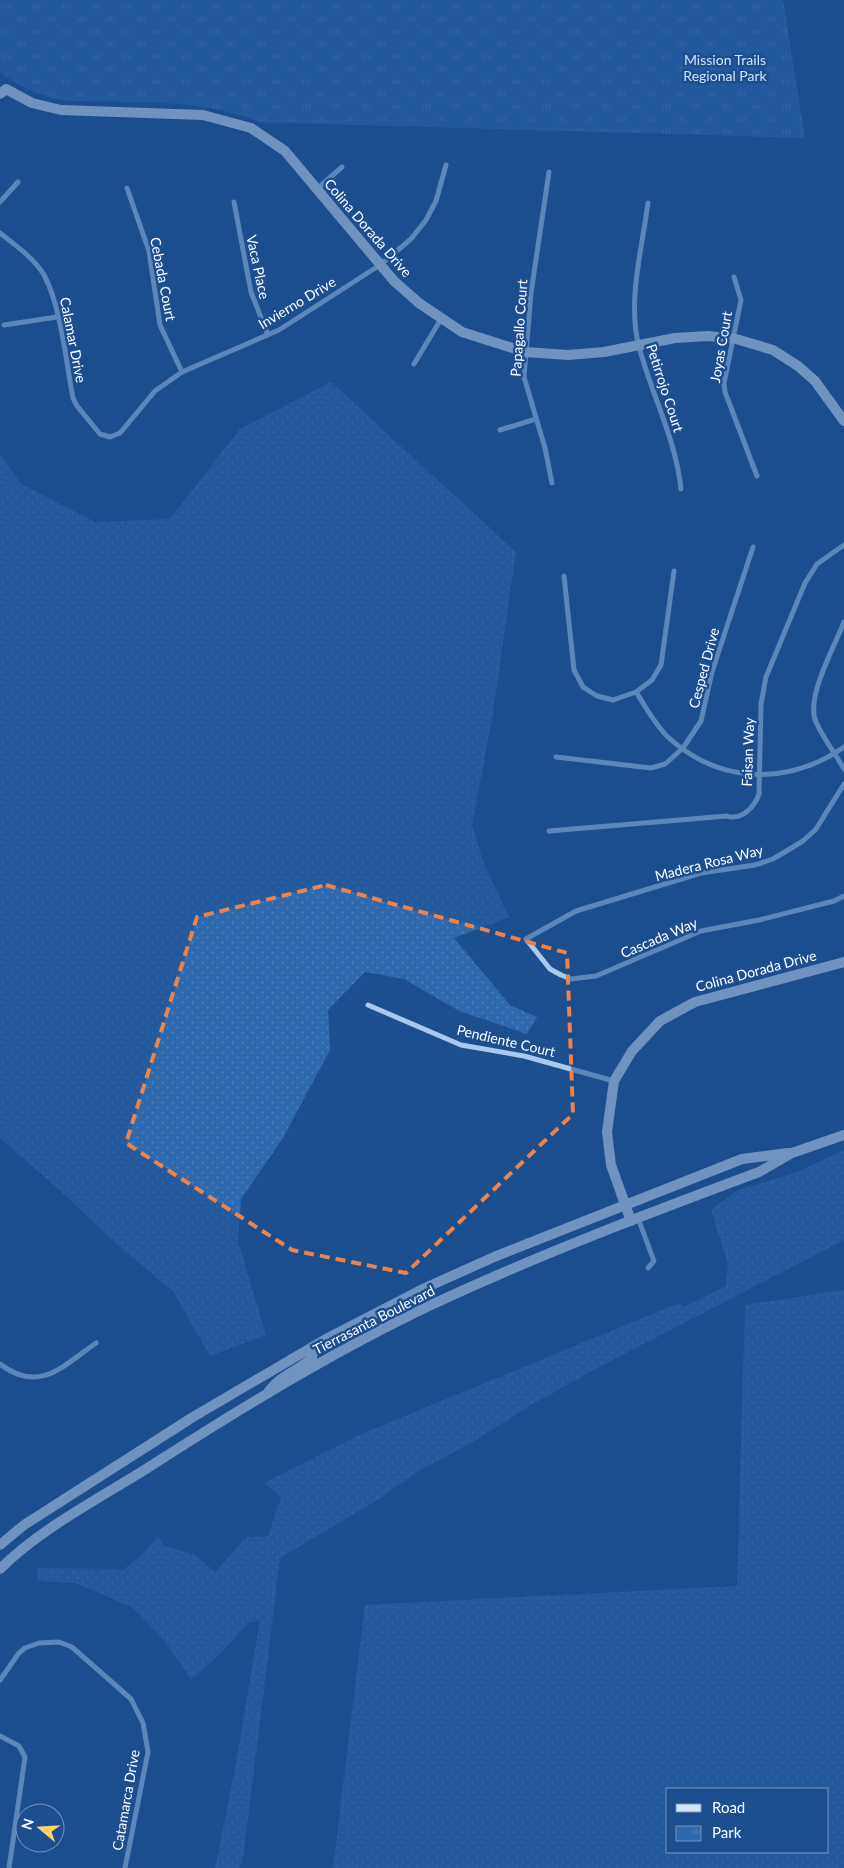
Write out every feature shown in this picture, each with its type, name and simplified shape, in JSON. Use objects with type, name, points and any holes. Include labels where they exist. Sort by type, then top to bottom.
[{"type":"street","name":"Colina Dorada Drive","points":[[2,89],[32,103],[60,110],[203,115],[251,128],[285,151],[394,281],[462,332],[525,352],[568,355],[604,352],[675,338],[708,336],[733,338],[773,350],[798,366],[815,381],[844,421]]},
{"type":"street","name":"Invierno Drive","points":[[100,434],[110,437],[120,433],[155,392],[182,372],[268,335],[380,265],[410,239],[426,220],[436,201],[446,166]]},
{"type":"street","points":[[316,189],[342,167]]},
{"type":"street","name":"Papagallo Court","points":[[549,172],[531,293],[524,377],[552,483]]},
{"type":"street","points":[[0,202],[18,182]]},
{"type":"street","name":"Cebada Court","points":[[127,188],[149,251],[160,326],[182,372]]},
{"type":"street","name":"Vaca Place","points":[[234,202],[251,292],[268,335]]},
{"type":"street","name":"Petirrojo Court","points":[[648,203],[635,300],[639,345],[678,466],[681,489]]},
{"type":"street","name":"Calamar Drive","points":[[0,233],[29,256],[44,274],[54,297],[73,398],[77,406],[100,434]]},
{"type":"street","name":"Joyas Court","points":[[734,277],[741,300],[724,383],[725,392],[758,476]]},
{"type":"street","points":[[4,325],[57,317]]},
{"type":"street","points":[[414,364],[441,318]]},
{"type":"street","points":[[500,430],[536,419]]},
{"type":"street","name":"Faisan Way","points":[[548,831],[727,816],[732,818],[745,814],[756,802],[761,775],[761,704],[766,677],[805,584],[823,558],[844,545]]},
{"type":"street","name":"Cesped Drive","points":[[556,757],[651,768],[665,764],[683,748],[701,721],[712,672],[753,547]]},
{"type":"street","points":[[564,576],[574,670],[583,687],[597,696],[613,700],[636,692],[652,680],[661,665],[674,571]]},
{"type":"street","points":[[844,622],[814,698],[816,722],[844,768]]},
{"type":"street","points":[[636,692],[659,726],[683,748],[698,759],[729,772],[761,775],[779,774],[820,761],[844,746]]},
{"type":"street","name":"Madera Rosa Way","points":[[526,939],[576,911],[701,873],[755,866],[773,859],[803,841],[816,829],[844,784]]},
{"type":"street","name":"Cascada Way","points":[[526,939],[550,969],[560,975],[571,979],[596,976],[701,931],[759,920],[834,901],[844,896]]},
{"type":"street","name":"Colina Dorada Drive","points":[[635,1219],[626,1206],[611,1165],[608,1150],[608,1115],[614,1081],[632,1051],[660,1021],[695,1002],[844,962]]},
{"type":"street","name":"Pendiente Court","points":[[368,1005],[461,1045],[524,1056],[614,1081]]},
{"type":"street","name":"Tierrasanta Boulevard","points":[[0,1569],[37,1539],[200,1434],[333,1356],[429,1306],[513,1268],[759,1172],[792,1153],[844,1135]]},
{"type":"street","name":"Tierrasanta Boulevard","points":[[0,1545],[24,1525],[185,1422],[313,1347],[425,1288],[477,1264],[742,1158],[792,1153]]},
{"type":"street","points":[[635,1219],[654,1261],[648,1268]]},
{"type":"street","points":[[0,1364],[9,1370],[36,1378],[50,1375],[96,1343]]},
{"type":"street","points":[[266,1395],[278,1380],[305,1365],[312,1358],[313,1347]]},
{"type":"street","name":"Catamarca Drive","points":[[0,1680],[19,1653],[25,1648],[39,1643],[59,1642],[72,1647],[131,1699],[144,1723],[148,1752],[126,1868]]},
{"type":"street","points":[[0,1736],[19,1746],[25,1757],[9,1868]]},
{"type":"highlighted area","points":[[326,885],[567,953],[573,1114],[406,1273],[292,1250],[126,1143],[197,917]]},
{"type":"green space","name":"Mission Trails Regional Park","points":[[0,0],[783,0],[805,138],[259,122],[237,114],[191,105],[61,100],[34,92],[0,72]]},
{"type":"green space","points":[[331,382],[516,552],[492,719],[472,825],[484,864],[509,917],[454,938],[510,1005],[537,1017],[527,1034],[459,1011],[404,979],[365,972],[328,1010],[330,1050],[283,1138],[241,1199],[238,1241],[266,1335],[210,1356],[173,1291],[121,1248],[63,1193],[0,1138],[0,454],[21,484],[95,522],[170,519],[240,429]]},
{"type":"green space","points":[[844,1150],[844,1240],[599,1367],[531,1405],[471,1443],[417,1472],[379,1499],[280,1558],[244,1851],[240,1868],[215,1868],[235,1769],[260,1620],[248,1623],[219,1655],[191,1679],[167,1644],[132,1607],[75,1583],[38,1581],[37,1568],[125,1569],[140,1557],[158,1537],[164,1546],[193,1554],[215,1572],[247,1537],[268,1536],[281,1497],[264,1483],[359,1435],[679,1303],[684,1307],[726,1286],[728,1263],[711,1210],[738,1190],[798,1172]]},
{"type":"green space","points":[[844,1290],[844,1868],[333,1868],[365,1605],[737,1586],[745,1305]]}]
